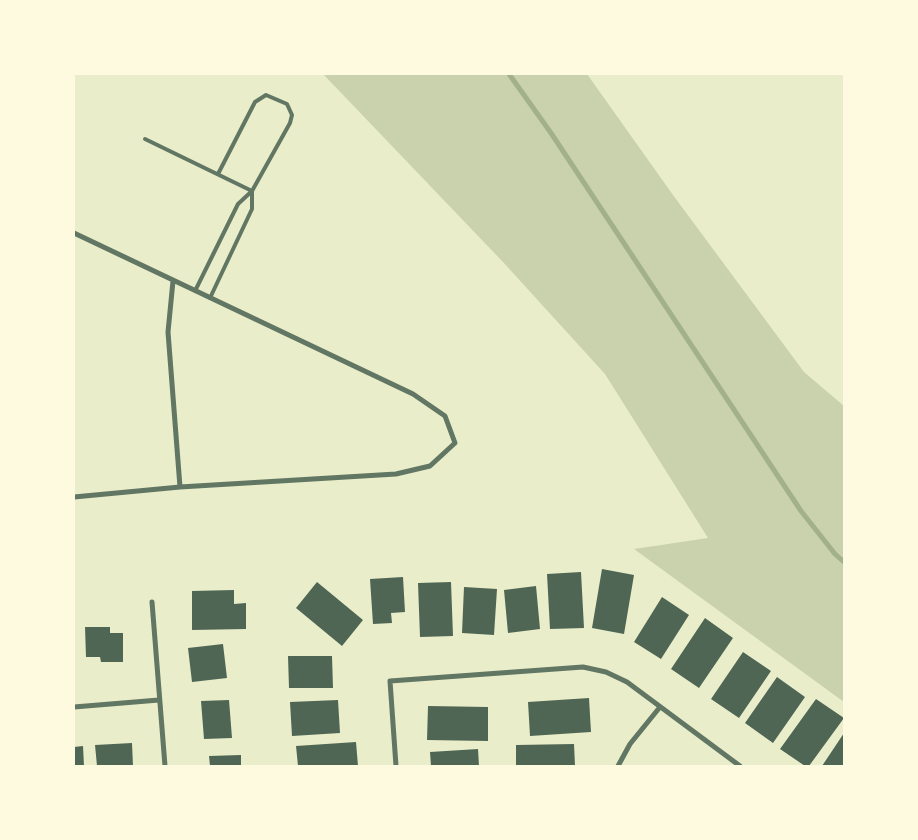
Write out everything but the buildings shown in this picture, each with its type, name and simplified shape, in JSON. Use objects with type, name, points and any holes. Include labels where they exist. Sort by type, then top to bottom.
[{"type":"street","points":[[74,233],[413,394],[445,416],[455,443],[430,466],[396,474],[74,497]]},
{"type":"street","points":[[173,280],[168,332],[180,488]]},
{"type":"street","points":[[152,602],[165,766]]},
{"type":"street","points":[[396,766],[390,680],[583,667],[606,672],[627,682],[740,766]]},
{"type":"street","points":[[74,707],[159,700]]},
{"type":"street","points":[[618,766],[630,744],[660,707]]},
{"type":"lane","points":[[195,291],[238,204],[252,191],[290,123],[292,115],[288,104],[266,95],[255,102],[218,174]]},
{"type":"lane","points":[[145,139],[252,191]]},
{"type":"lane","points":[[210,298],[252,209],[252,191]]},
{"type":"green space","points":[[323,74],[587,74],[673,195],[804,372],[844,406],[844,702],[634,549],[708,538],[605,374],[503,262]]},
{"type":"waterway","points":[[509,74],[551,133],[801,511],[835,554],[844,562]]}]
